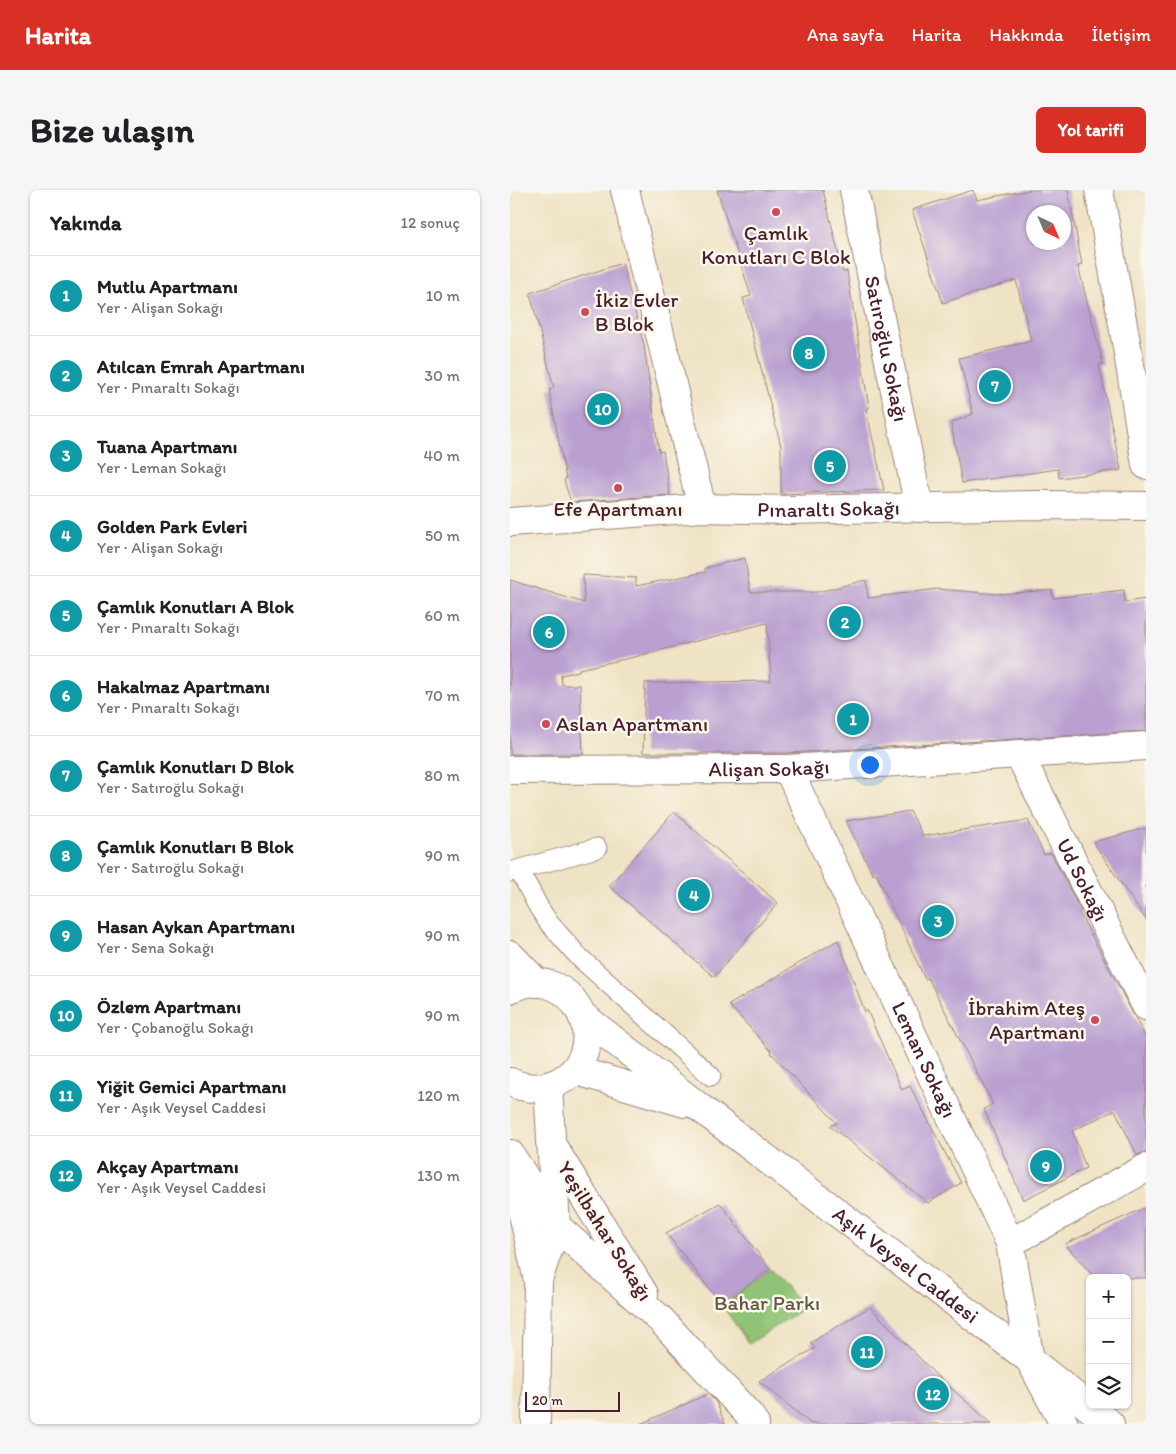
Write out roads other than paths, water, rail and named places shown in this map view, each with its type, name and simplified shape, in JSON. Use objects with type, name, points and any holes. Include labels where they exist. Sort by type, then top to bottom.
[{"type":"street","points":[[625,190],[702,508]]},
{"type":"street","name":"Satıroğlu Sokağı","points":[[854,190],[919,508]]},
{"type":"street","points":[[1099,190],[1146,465]]},
{"type":"street","name":"Pınaraltı Sokağı","points":[[510,522],[702,508],[787,510],[1037,505],[1146,506]]},
{"type":"street","name":"Alişan Sokağı","points":[[510,770],[788,769],[1146,746]]},
{"type":"street","name":"Ud Sokağı","points":[[1019,754],[1146,1006]]},
{"type":"street","name":"Leman Sokağı","points":[[788,769],[1010,1243],[1030,1360]]},
{"type":"street","points":[[510,955],[537,982]]},
{"type":"street","points":[[510,989],[519,985],[537,982],[565,992],[576,1003],[583,1016],[587,1042],[584,1054],[574,1070],[562,1080],[548,1086],[533,1089],[510,1082]]},
{"type":"street","name":"Aşık Veysel Caddesi","points":[[583,1016],[1030,1360],[1110,1424]]},
{"type":"street","name":"Aşık Veysel Caddesi","points":[[574,1070],[699,1107]]},
{"type":"street","points":[[538,1280],[556,1226],[548,1086]]},
{"type":"street","name":"Yeşilbahar Sokağı","points":[[550,1142],[661,1320]]},
{"type":"street","name":"Yeşilbahar Sokağı","points":[[510,1154],[556,1226],[661,1320],[750,1416],[755,1424]]},
{"type":"street","points":[[1010,1243],[1146,1168]]},
{"type":"street","points":[[510,1172],[522,1210],[538,1280],[536,1424]]},
{"type":"street","points":[[1030,1360],[1064,1424]]},
{"type":"lane","points":[[597,848],[515,871],[549,923],[579,957],[711,1076]]},
{"type":"place","name":"Çamlık Konutları C Blok","points":[[776,212]]},
{"type":"place","name":"İkiz Evler B Blok","points":[[585,312]]},
{"type":"place","name":"Çamlık Konutları B Blok","points":[[809,353]]},
{"type":"place","name":"Çamlık Konutları D Blok","points":[[995,386]]},
{"type":"place","name":"Özlem Apartmanı","points":[[603,409]]},
{"type":"place","name":"Çamlık Konutları A Blok","points":[[830,466]]},
{"type":"place","name":"Efe Apartmanı","points":[[618,488]]},
{"type":"place","name":"Atılcan Emrah Apartmanı","points":[[845,622]]},
{"type":"place","name":"Hakalmaz Apartmanı","points":[[549,632]]},
{"type":"place","name":"Mutlu Apartmanı","points":[[853,719]]},
{"type":"place","name":"Aslan Apartmanı","points":[[546,724]]},
{"type":"place","name":"Golden Park Evleri","points":[[694,895]]},
{"type":"place","name":"Tuana Apartmanı","points":[[938,921]]},
{"type":"place","name":"İbrahim Ateş Apartmanı","points":[[1095,1020]]},
{"type":"place","name":"Hasan Aykan Apartmanı","points":[[1046,1166]]},
{"type":"place","name":"Yiğit Gemici Apartmanı","points":[[867,1352]]},
{"type":"place","name":"Akçay Apartmanı","points":[[933,1394]]},
{"type":"park label","name":"Bahar Parkı","points":[[767,1303]]}]
